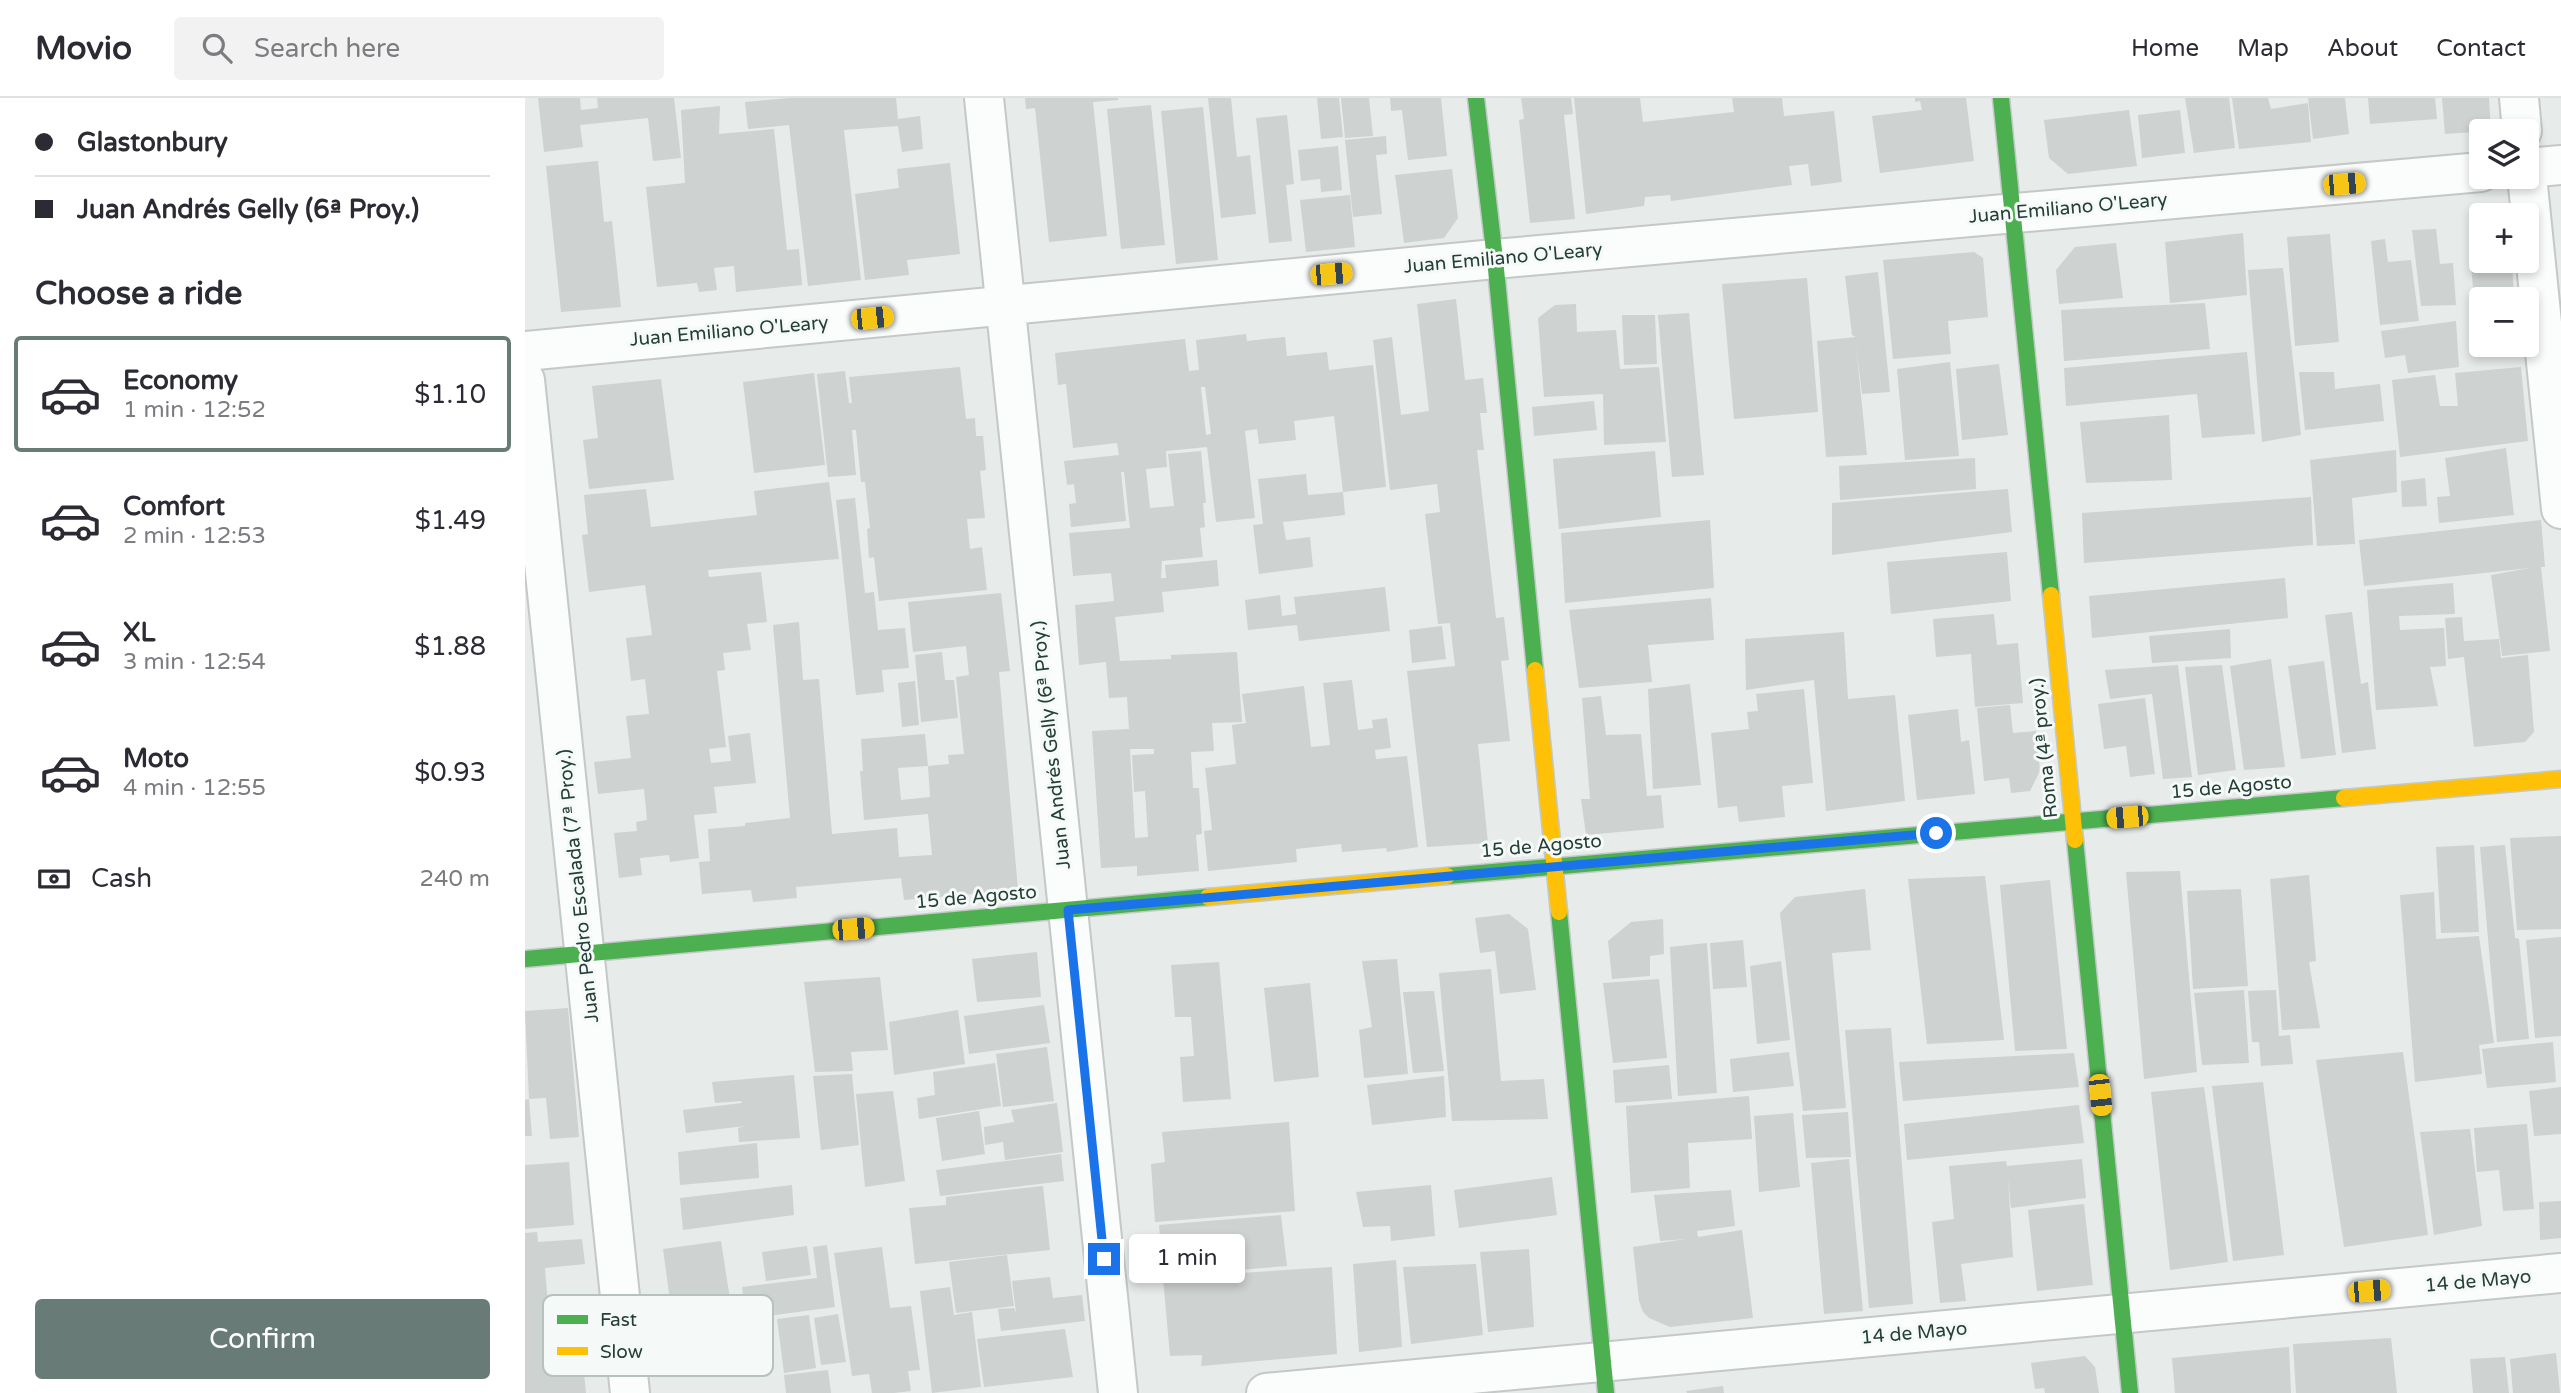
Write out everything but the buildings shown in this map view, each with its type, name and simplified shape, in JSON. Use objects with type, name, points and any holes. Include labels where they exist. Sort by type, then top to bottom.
[{"type":"street","name":"Juan Andrés Gelly (6ª Proy.)","points":[[984,98],[1118,1393]]},
{"type":"street","points":[[1476,98],[1495,259],[1604,1377]]},
{"type":"street","name":"Roma (4ª proy.)","points":[[2001,98],[2130,1393]]},
{"type":"street","points":[[2519,98],[2521,119]]},
{"type":"street","points":[[2539,167],[2561,165]]},
{"type":"street","name":"Juan Emiliano O'Leary","points":[[525,351],[1495,259],[2469,173]]},
{"type":"street","points":[[2528,189],[2561,509]]},
{"type":"street","name":"Juan Pedro Escalada (7ª Proy.)","points":[[525,380],[620,1295]]},
{"type":"street","name":"15 de Agosto","points":[[525,959],[2561,779]]},
{"type":"street","name":"14 de Mayo","points":[[1266,1393],[1604,1377],[2122,1313],[2561,1273]]},
{"type":"traffic: fast","points":[[1476,98],[1495,259],[1535,670]]},
{"type":"traffic: fast","points":[[2001,98],[2051,595]]},
{"type":"traffic: fast","points":[[1447,876],[2344,798]]},
{"type":"traffic: fast","points":[[2075,840],[2130,1393]]},
{"type":"traffic: fast","points":[[525,959],[1208,897]]},
{"type":"traffic: fast","points":[[1559,912],[1606,1393]]},
{"type":"traffic: slow","points":[[2051,595],[2075,840]]},
{"type":"traffic: slow","points":[[1535,670],[1559,912]]},
{"type":"traffic: slow","points":[[2344,798],[2561,779]]},
{"type":"traffic: slow","points":[[1208,897],[1447,876]]},
{"type":"route","points":[[1104,1259],[1068,910],[1936,833]]}]
